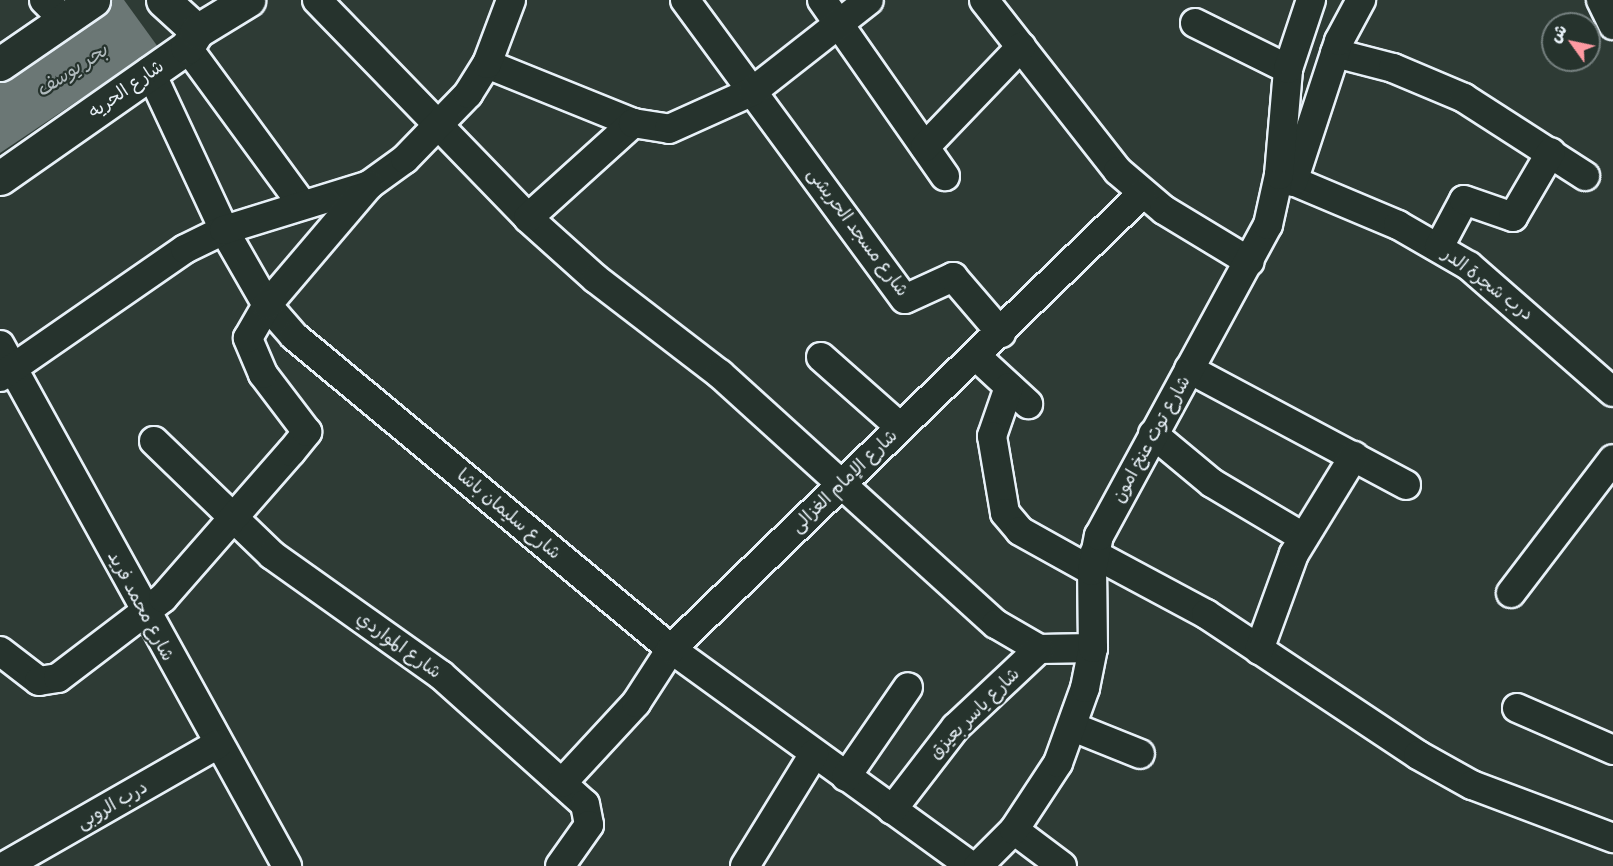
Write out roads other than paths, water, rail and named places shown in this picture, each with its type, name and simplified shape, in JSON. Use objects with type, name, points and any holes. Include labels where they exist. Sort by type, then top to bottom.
[{"type":"street","points":[[0,64],[53,9],[93,0]]},
{"type":"street","points":[[163,0],[192,39],[302,204]]},
{"type":"street","name":"شارع الحريه","points":[[0,178],[248,0]]},
{"type":"street","points":[[316,0],[528,218],[596,279],[720,374],[996,624],[1039,649],[1093,648]]},
{"type":"street","points":[[0,651],[39,681],[50,681],[144,613],[234,522],[307,432],[251,355],[248,338],[267,305],[369,185],[440,126],[487,64],[511,0]]},
{"type":"street","points":[[685,0],[753,91]]},
{"type":"street","points":[[822,0],[945,176]]},
{"type":"street","points":[[487,64],[633,123],[669,129],[753,91],[868,0]]},
{"type":"street","points":[[984,0],[1142,194],[1250,261]]},
{"type":"street","name":"شارع توت عنخ امون","points":[[978,866],[1014,830],[1058,764],[1073,727],[1093,648],[1093,562],[1106,519],[1268,225],[1286,178],[1288,69],[1311,0]]},
{"type":"street","points":[[1286,178],[1349,15],[1361,0]]},
{"type":"street","points":[[1601,0],[1613,26]]},
{"type":"street","points":[[1195,23],[1288,69]]},
{"type":"street","points":[[925,147],[1021,47]]},
{"type":"street","points":[[1335,53],[1393,68],[1464,98],[1585,176]]},
{"type":"street","name":"شارع سليمان باشا","points":[[150,71],[224,230],[267,305],[294,336],[672,649],[814,754],[972,866]]},
{"type":"street","name":"شارع مسجد الحريشى","points":[[753,91],[905,299],[953,277],[1000,333]]},
{"type":"street","points":[[528,218],[633,123]]},
{"type":"street","points":[[1439,247],[1464,200],[1513,217],[1551,152]]},
{"type":"street","name":"درب شجرة الدر","points":[[1286,178],[1439,247],[1501,290],[1613,392]]},
{"type":"street","points":[[5,363],[150,270],[224,230],[369,185]]},
{"type":"street","name":"شارع الإمام الغزالى","points":[[562,783],[636,703],[672,649],[1142,194]]},
{"type":"street","points":[[975,356],[1019,396],[992,436],[1005,513],[1020,531],[1093,562],[1138,573],[1472,785],[1613,838]]},
{"type":"street","points":[[821,357],[900,427]]},
{"type":"street","name":"شارع محمد فريد","points":[[5,363],[287,866]]},
{"type":"street","points":[[1189,369],[1406,485]]},
{"type":"street","points":[[1153,434],[1212,483],[1303,537]]},
{"type":"street","name":"شارع المواردي","points":[[154,441],[234,522],[441,675],[585,804],[590,817],[560,866]]},
{"type":"street","points":[[1259,650],[1303,537],[1354,456]]},
{"type":"street","points":[[1511,593],[1613,459]]},
{"type":"street","name":"شارع ياسر بعيزق","points":[[892,810],[956,727],[1039,649]]},
{"type":"street","points":[[846,777],[908,687]]},
{"type":"street","points":[[1517,708],[1613,750]]},
{"type":"street","points":[[1073,727],[1140,754]]},
{"type":"street","name":"درب الروبى","points":[[5,866],[218,744]]},
{"type":"street","points":[[745,866],[814,754]]},
{"type":"street","points":[[1014,830],[1062,866]]},
{"type":"water","name":"بحر يوسف","points":[[110,0],[124,0],[158,47],[0,153],[0,78]]}]
